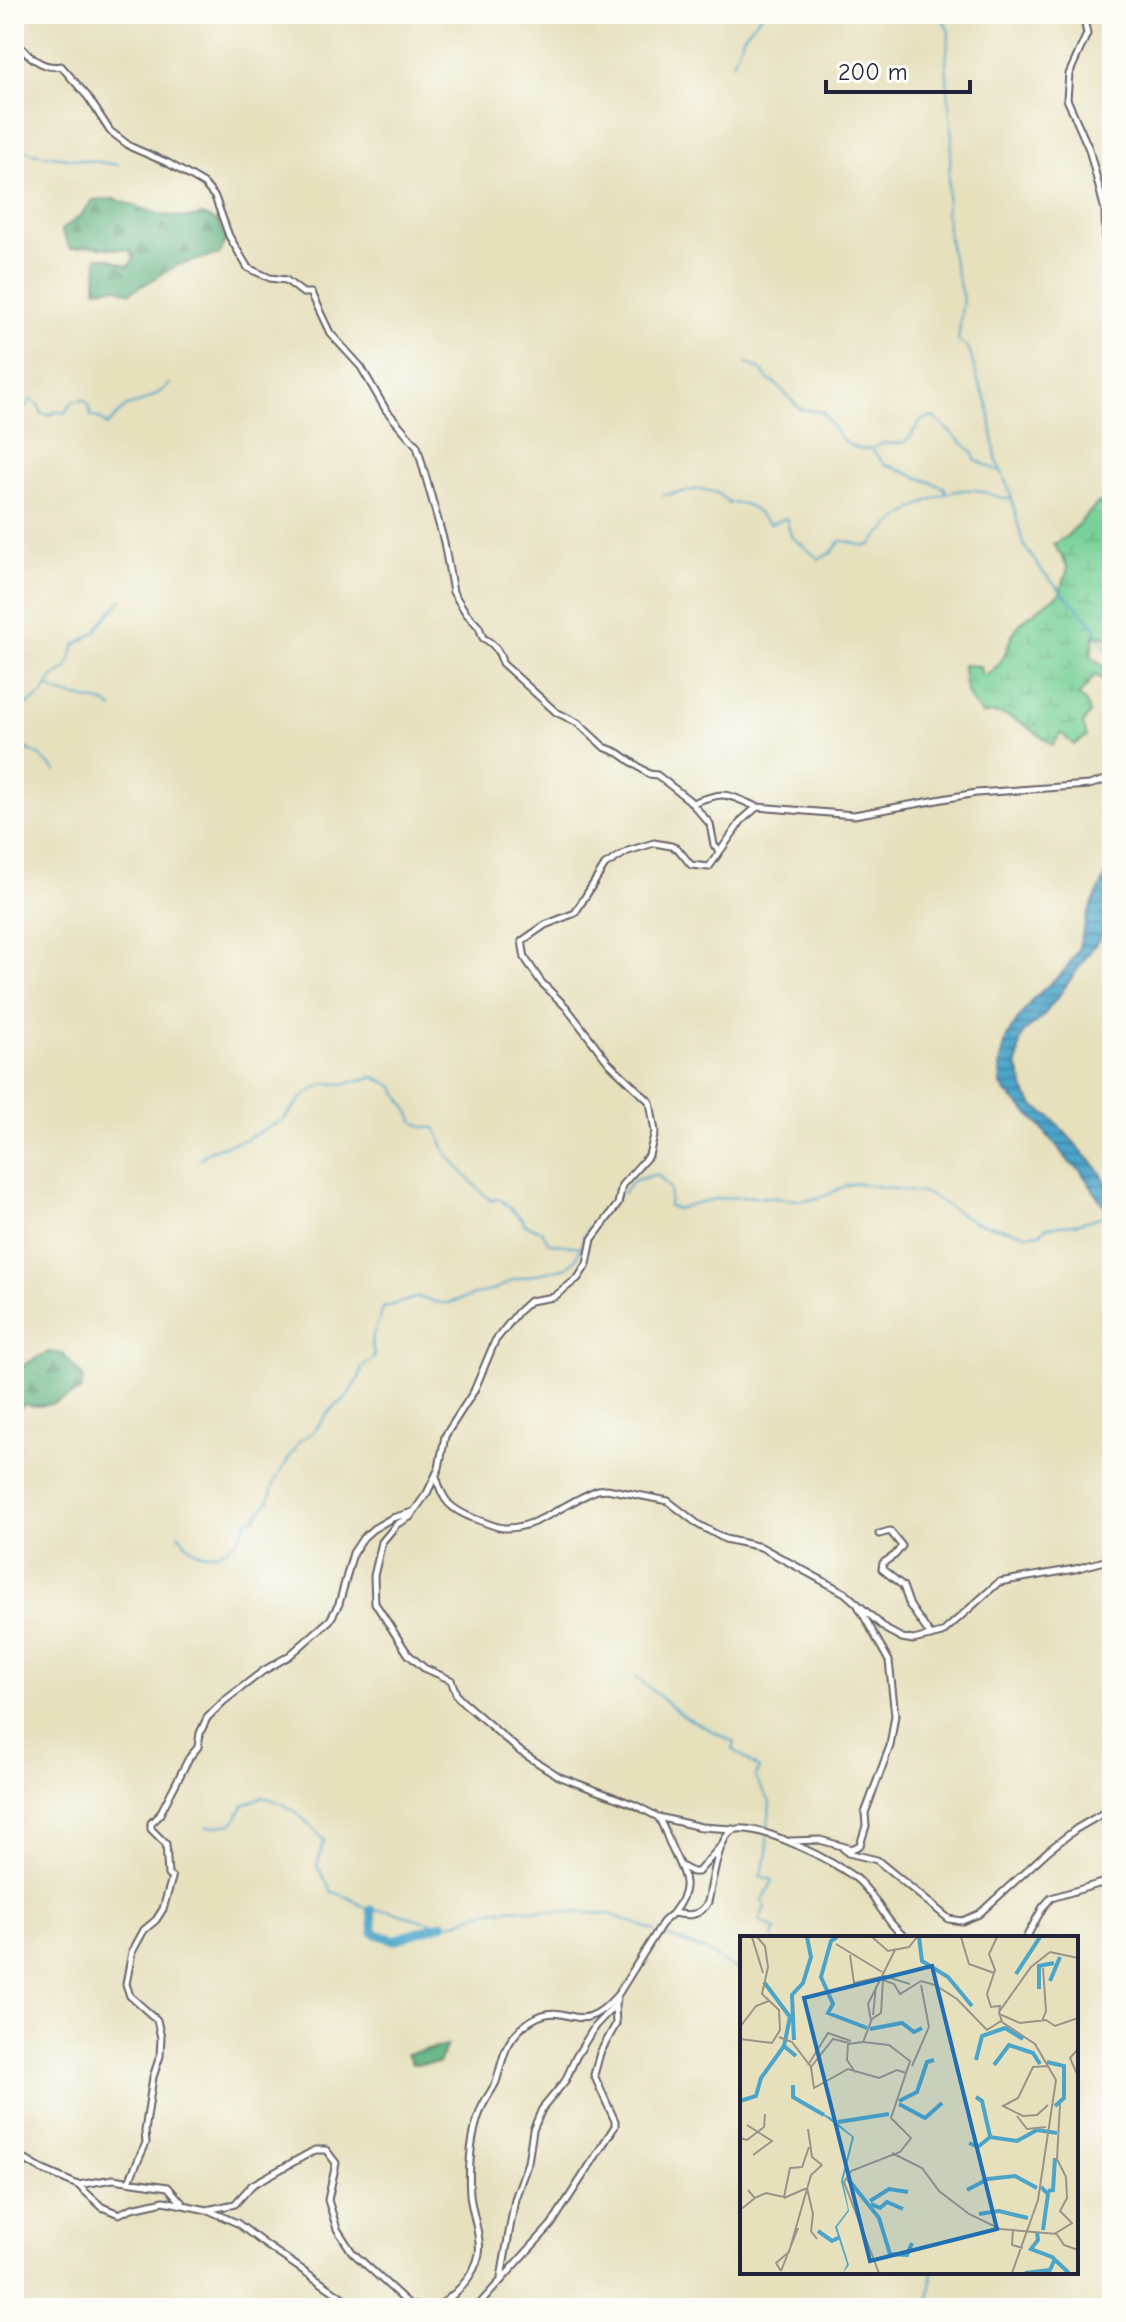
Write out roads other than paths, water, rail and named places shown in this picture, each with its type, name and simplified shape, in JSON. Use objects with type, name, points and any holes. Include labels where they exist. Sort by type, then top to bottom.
[{"type":"street","points":[[1083,14],[1087,34],[1069,74],[1067,99],[1089,149],[1105,210],[1107,297],[1112,334]]},
{"type":"street","points":[[14,40],[28,56],[53,68],[61,66],[88,97],[104,125],[131,147],[168,163],[204,184],[215,197],[229,236],[248,268],[270,278],[286,280],[303,293],[311,293],[330,333],[361,367],[386,410],[417,446],[444,542],[453,592],[479,627],[483,638],[499,652],[502,663],[556,712],[578,723],[604,747],[619,753],[649,774],[657,775],[692,803],[710,824],[714,845],[719,851]]},
{"type":"street","points":[[1112,354],[1112,372]]},
{"type":"street","points":[[692,803],[716,793],[757,807],[854,815],[976,793],[1089,785],[1112,778]]},
{"type":"street","points":[[757,807],[742,820],[709,867],[691,865],[678,849],[671,846],[654,843],[628,851],[605,865],[575,913],[545,925],[522,941],[525,958],[541,982],[566,1007],[608,1062],[650,1102],[655,1132],[653,1144],[641,1168],[622,1185],[618,1204],[592,1239],[587,1264],[578,1278],[554,1297],[530,1301],[495,1341],[474,1391],[445,1436],[439,1468],[419,1506],[410,1517],[397,1524],[382,1542],[373,1595],[408,1654],[424,1668],[451,1680],[457,1696],[521,1752],[560,1777],[635,1805],[658,1817],[701,1827],[743,1827],[789,1841],[858,1880],[904,1936]]},
{"type":"street","points":[[436,1475],[442,1498],[452,1507],[502,1528],[520,1527],[598,1490],[668,1501],[699,1525],[725,1539],[761,1547],[855,1601],[887,1630],[913,1640],[951,1627],[999,1582],[1075,1569],[1112,1559]]},
{"type":"street","points":[[129,2181],[146,2143],[145,2131],[161,2038],[157,2020],[130,1996],[126,1984],[132,1952],[144,1930],[163,1909],[172,1878],[168,1875],[166,1844],[151,1829],[151,1823],[160,1814],[198,1747],[207,1718],[224,1701],[289,1656],[330,1620],[339,1604],[353,1553],[363,1538],[392,1518],[413,1512]]},
{"type":"street","points":[[879,1534],[890,1531],[902,1546],[883,1563],[882,1569],[903,1586],[910,1606],[931,1636]]},
{"type":"street","points":[[789,1841],[820,1840],[852,1849],[860,1845],[865,1813],[890,1746],[895,1715],[889,1661],[855,1601]]},
{"type":"street","points":[[842,1847],[848,1853],[877,1860],[949,1919],[962,1921],[987,1908],[1018,1876],[1067,1836],[1112,1808]]},
{"type":"street","points":[[207,2210],[235,2204],[252,2185],[315,2150],[326,2150],[336,2163],[328,2200],[337,2229],[352,2252],[410,2305],[431,2308],[443,2304],[458,2290],[476,2265],[480,2251],[470,2195],[473,2136],[508,2046],[518,2031],[538,2016],[557,2013],[575,2018],[589,2017],[610,2003],[685,1892],[681,1865],[658,1817]]},
{"type":"street","points":[[681,1865],[686,1870],[698,1872],[733,1829]]},
{"type":"street","points":[[673,1913],[696,1915],[703,1912],[723,1843]]},
{"type":"street","points":[[1027,1936],[1051,1898],[1112,1880]]},
{"type":"street","points":[[476,2308],[551,2225],[615,2126],[594,2075],[600,2053],[616,2024],[615,2005],[619,1993]]},
{"type":"street","points":[[501,2279],[509,2225],[528,2162],[533,2130],[542,2109],[565,2081],[595,2026],[615,2005]]},
{"type":"street","points":[[14,2150],[41,2169],[78,2185],[102,2207],[119,2214],[164,2201],[207,2210],[237,2223],[358,2308]]},
{"type":"street","points":[[78,2185],[113,2179],[168,2187],[182,2203]]},
{"type":"water","points":[[1112,864],[1112,901],[1104,932],[1040,1020],[1024,1032],[1017,1065],[1027,1096],[1034,1106],[1051,1117],[1099,1170],[1112,1191],[1112,1218],[1080,1170],[1006,1092],[1001,1085],[1000,1064],[1007,1037],[1015,1024],[1032,1000],[1065,970],[1078,950],[1088,913]]},
{"type":"waterway","points":[[733,63],[744,35],[762,14]]},
{"type":"waterway","points":[[941,14],[949,32],[946,63],[952,139],[946,213],[950,248],[963,299],[958,341],[969,349],[988,403],[996,459],[1010,492],[1023,544],[1041,570],[1094,625],[1112,657]]},
{"type":"waterway","points":[[14,143],[31,153],[119,165]]},
{"type":"waterway","points":[[746,363],[761,370],[800,409],[823,412],[840,437],[855,448],[903,443],[921,420],[933,417],[973,452],[975,460],[999,471]]},
{"type":"waterway","points":[[14,420],[31,400],[38,404],[42,414],[49,415],[58,411],[65,413],[72,402],[84,400],[89,405],[91,416],[101,419],[107,426],[126,406],[149,398],[170,384]]},
{"type":"waterway","points":[[873,451],[884,464],[945,488],[946,494]]},
{"type":"waterway","points":[[663,495],[701,489],[718,493],[729,503],[745,504],[770,524],[786,518],[791,536],[819,559],[831,553],[841,541],[871,545],[904,515],[947,494],[975,490],[1012,499]]},
{"type":"waterway","points":[[14,713],[41,696],[53,677],[67,669],[75,645],[96,632],[122,600]]},
{"type":"waterway","points":[[49,687],[59,693],[105,703],[113,709]]},
{"type":"waterway","points":[[14,743],[39,755],[56,771]]},
{"type":"waterway","points":[[200,1159],[209,1151],[245,1139],[283,1120],[304,1096],[325,1083],[344,1084],[374,1077],[394,1087],[415,1122],[423,1127],[435,1128],[446,1152],[491,1201],[499,1198],[524,1224],[541,1231],[549,1243],[581,1247],[584,1235],[618,1195]]},
{"type":"waterway","points":[[623,1193],[633,1181],[657,1174],[670,1189],[669,1206],[677,1209],[731,1198],[815,1199],[856,1183],[927,1194],[974,1222],[1027,1234],[1112,1213]]},
{"type":"waterway","points":[[178,1534],[195,1551],[207,1554],[222,1550],[236,1540],[248,1519],[255,1519],[269,1500],[275,1481],[299,1442],[313,1432],[334,1406],[344,1401],[359,1378],[362,1367],[375,1357],[371,1342],[383,1308],[418,1297],[448,1303],[496,1289],[513,1280],[567,1267],[575,1260],[581,1247]]},
{"type":"waterway","points":[[635,1676],[682,1715],[733,1742],[733,1749],[759,1769],[755,1778],[770,1803],[768,1830]]},
{"type":"waterway","points":[[206,1827],[233,1824],[244,1805],[262,1797],[281,1803],[324,1840],[317,1866],[332,1892],[368,1910],[387,1911],[442,1924],[507,1909],[609,1914],[655,1931]]},
{"type":"waterway","points":[[767,1836],[768,1854],[760,1876],[773,1880],[763,1901],[765,1908],[759,1920],[776,1930],[773,1936]]},
{"type":"waterway","points":[[371,1910],[374,1933],[394,1940],[443,1924]]},
{"type":"waterway","points":[[659,1933],[705,1951],[740,1972]]},
{"type":"waterway","points":[[928,2308],[933,2274]]}]
